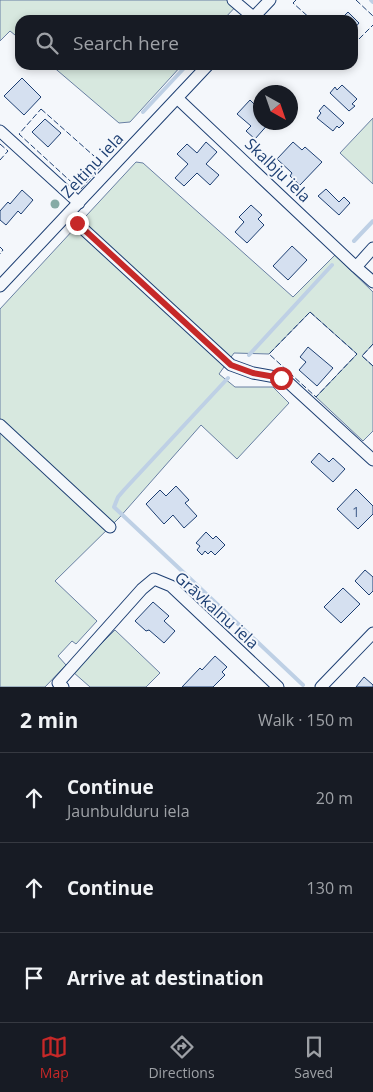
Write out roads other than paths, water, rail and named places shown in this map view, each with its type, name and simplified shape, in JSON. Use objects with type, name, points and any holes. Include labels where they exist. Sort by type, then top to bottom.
[{"type":"street","points":[[233,0],[248,15]]},
{"type":"street","points":[[256,15],[270,0]]},
{"type":"street","name":"Zeltiņu iela","points":[[0,286],[203,70]]},
{"type":"street","name":"Skalbju iela","points":[[177,98],[373,282]]},
{"type":"street","points":[[0,131],[79,203]]},
{"type":"street","points":[[68,215],[231,365],[253,373],[281,378],[290,384],[373,460]]},
{"type":"street","points":[[356,267],[373,248]]},
{"type":"street","points":[[0,424],[110,527]]},
{"type":"street","name":"Grāvkalnu iela","points":[[63,687],[58,683],[142,589],[154,579],[171,586],[278,687]]},
{"type":"street","points":[[321,687],[373,633]]},
{"type":"waterway","points":[[143,112],[182,70]]},
{"type":"waterway","points":[[354,241],[373,221]]},
{"type":"waterway","points":[[249,355],[332,265]]},
{"type":"waterway","points":[[228,378],[124,490],[118,497],[114,507],[303,685]]}]
